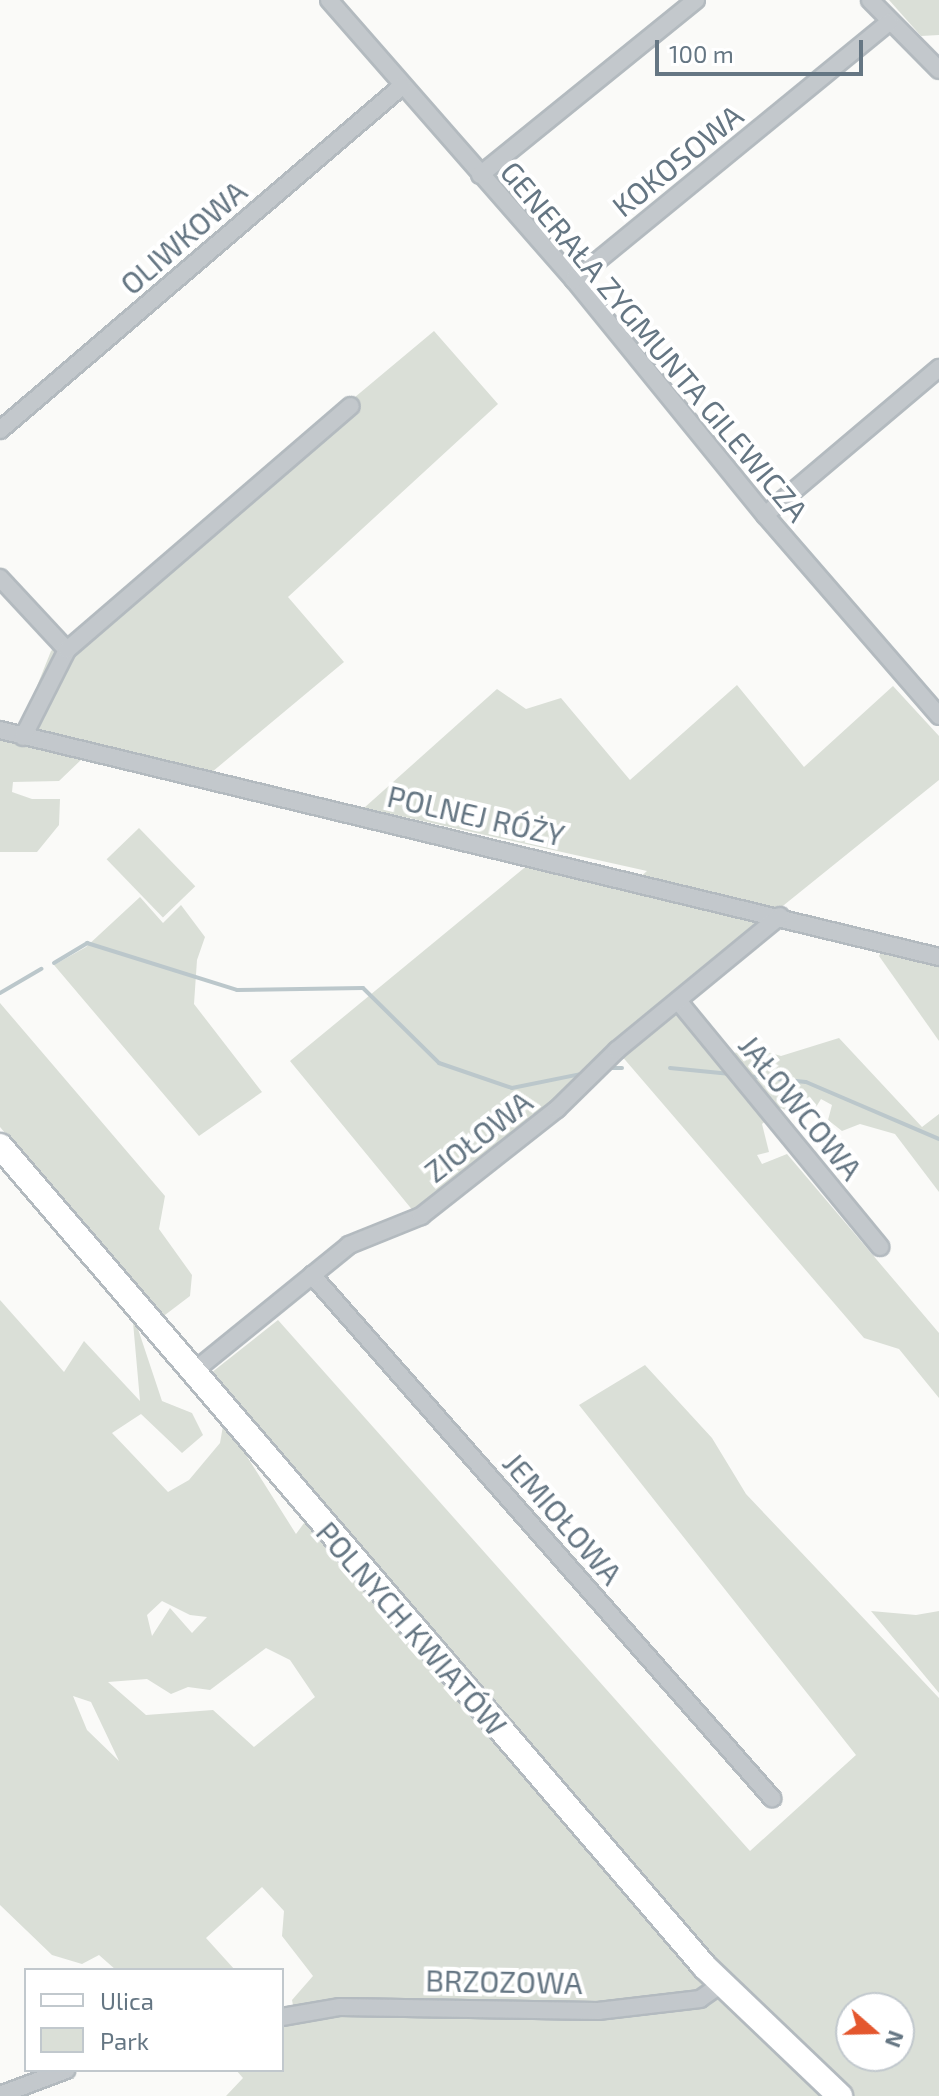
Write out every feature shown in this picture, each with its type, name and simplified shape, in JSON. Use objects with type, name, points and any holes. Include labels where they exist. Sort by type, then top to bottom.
[{"type":"street","name":"GENERAŁA ZYGMUNTA GILEWICZA","points":[[329,0],[574,280],[765,515],[939,716]]},
{"type":"street","points":[[480,175],[696,0]]},
{"type":"street","points":[[870,0],[939,70]]},
{"type":"street","name":"KOKOSOWA","points":[[574,280],[889,22]]},
{"type":"street","name":"OLIWKOWA","points":[[0,430],[402,86]]},
{"type":"street","points":[[765,515],[939,368]]},
{"type":"street","points":[[23,737],[67,650],[351,406]]},
{"type":"street","points":[[0,578],[67,650]]},
{"type":"street","name":"POLNEJ RÓŻY","points":[[0,730],[780,916],[939,957]]},
{"type":"street","name":"ZIOŁOWA","points":[[193,1372],[349,1245],[421,1216],[557,1109],[617,1050],[780,916]]},
{"type":"street","name":"JAŁOWCOWA","points":[[679,1002],[880,1247]]},
{"type":"street","name":"POLNYCH KWIATÓW","points":[[0,1146],[720,1985],[840,2096]]},
{"type":"street","name":"JEMIOŁOWA","points":[[312,1275],[772,1798]]},
{"type":"street","name":"BRZOZOWA","points":[[284,2017],[340,2007],[598,2011],[700,1999],[720,1985]]},
{"type":"street","points":[[0,2095],[61,2072]]},
{"type":"green space","points":[[889,0],[939,0],[939,35],[921,36]]},
{"type":"green space","points":[[434,331],[498,404],[288,597],[344,662],[212,772],[38,731],[25,716],[51,651]]},
{"type":"green space","points":[[737,685],[804,767],[893,686],[939,736],[939,780],[613,1043],[556,1102],[414,1212],[290,1061],[529,864],[629,887],[647,871],[364,808],[497,689],[526,709],[561,698],[630,780]]},
{"type":"green space","points":[[0,738],[83,758],[59,781],[13,782],[12,792],[32,799],[60,799],[59,825],[37,852],[0,852]]},
{"type":"green space","points":[[139,828],[195,886],[163,918],[107,859]]},
{"type":"green space","points":[[140,897],[163,923],[181,905],[205,937],[197,960],[194,1004],[262,1092],[199,1136],[54,965],[86,947]]},
{"type":"green space","points":[[883,948],[939,964],[939,1041],[879,956]]},
{"type":"green space","points":[[0,1003],[165,1196],[159,1229],[192,1275],[190,1296],[161,1318],[0,1127]]},
{"type":"green space","points":[[678,1011],[712,1054],[764,1051],[781,1056],[839,1038],[922,1127],[939,1114],[939,1192],[895,1134],[860,1124],[842,1131],[828,1120],[832,1105],[821,1099],[813,1112],[801,1117],[781,1108],[762,1124],[769,1152],[757,1155],[762,1164],[787,1154],[939,1333],[939,1398],[899,1349],[864,1338],[620,1054]]},
{"type":"green space","points":[[0,1300],[64,1372],[84,1341],[140,1401],[132,1311],[162,1401],[192,1413],[203,1435],[182,1453],[141,1414],[112,1433],[168,1492],[189,1480],[220,1443],[224,1420],[296,1534],[318,1504],[211,1373],[278,1320],[750,1851],[856,1755],[579,1405],[645,1365],[712,1438],[746,1494],[939,1698],[939,2096],[226,2096],[243,2078],[238,2072],[284,2072],[284,2025],[296,2022],[292,2000],[313,1976],[282,1936],[284,1911],[262,1887],[206,1938],[233,1968],[114,1968],[99,1955],[82,1964],[52,1955],[0,1905]],"holes":[[[162,1601],[190,1615],[207,1617],[192,1633],[170,1608],[152,1636],[147,1615]],[[266,1648],[290,1660],[315,1697],[254,1747],[213,1710],[146,1715],[108,1682],[147,1679],[171,1694],[188,1687],[210,1690]],[[73,1696],[91,1702],[119,1761],[87,1730]]]},
{"type":"green space","points":[[871,1611],[916,1615],[939,1611],[939,1693]]},
{"type":"waterway","points":[[54,963],[87,943],[237,990],[363,988],[439,1063],[512,1088],[586,1073]]},
{"type":"waterway","points":[[0,993],[41,969]]},
{"type":"waterway","points":[[611,1068],[622,1068]]},
{"type":"waterway","points":[[670,1068],[731,1074]]},
{"type":"waterway","points":[[747,1076],[806,1082],[939,1139]]}]
